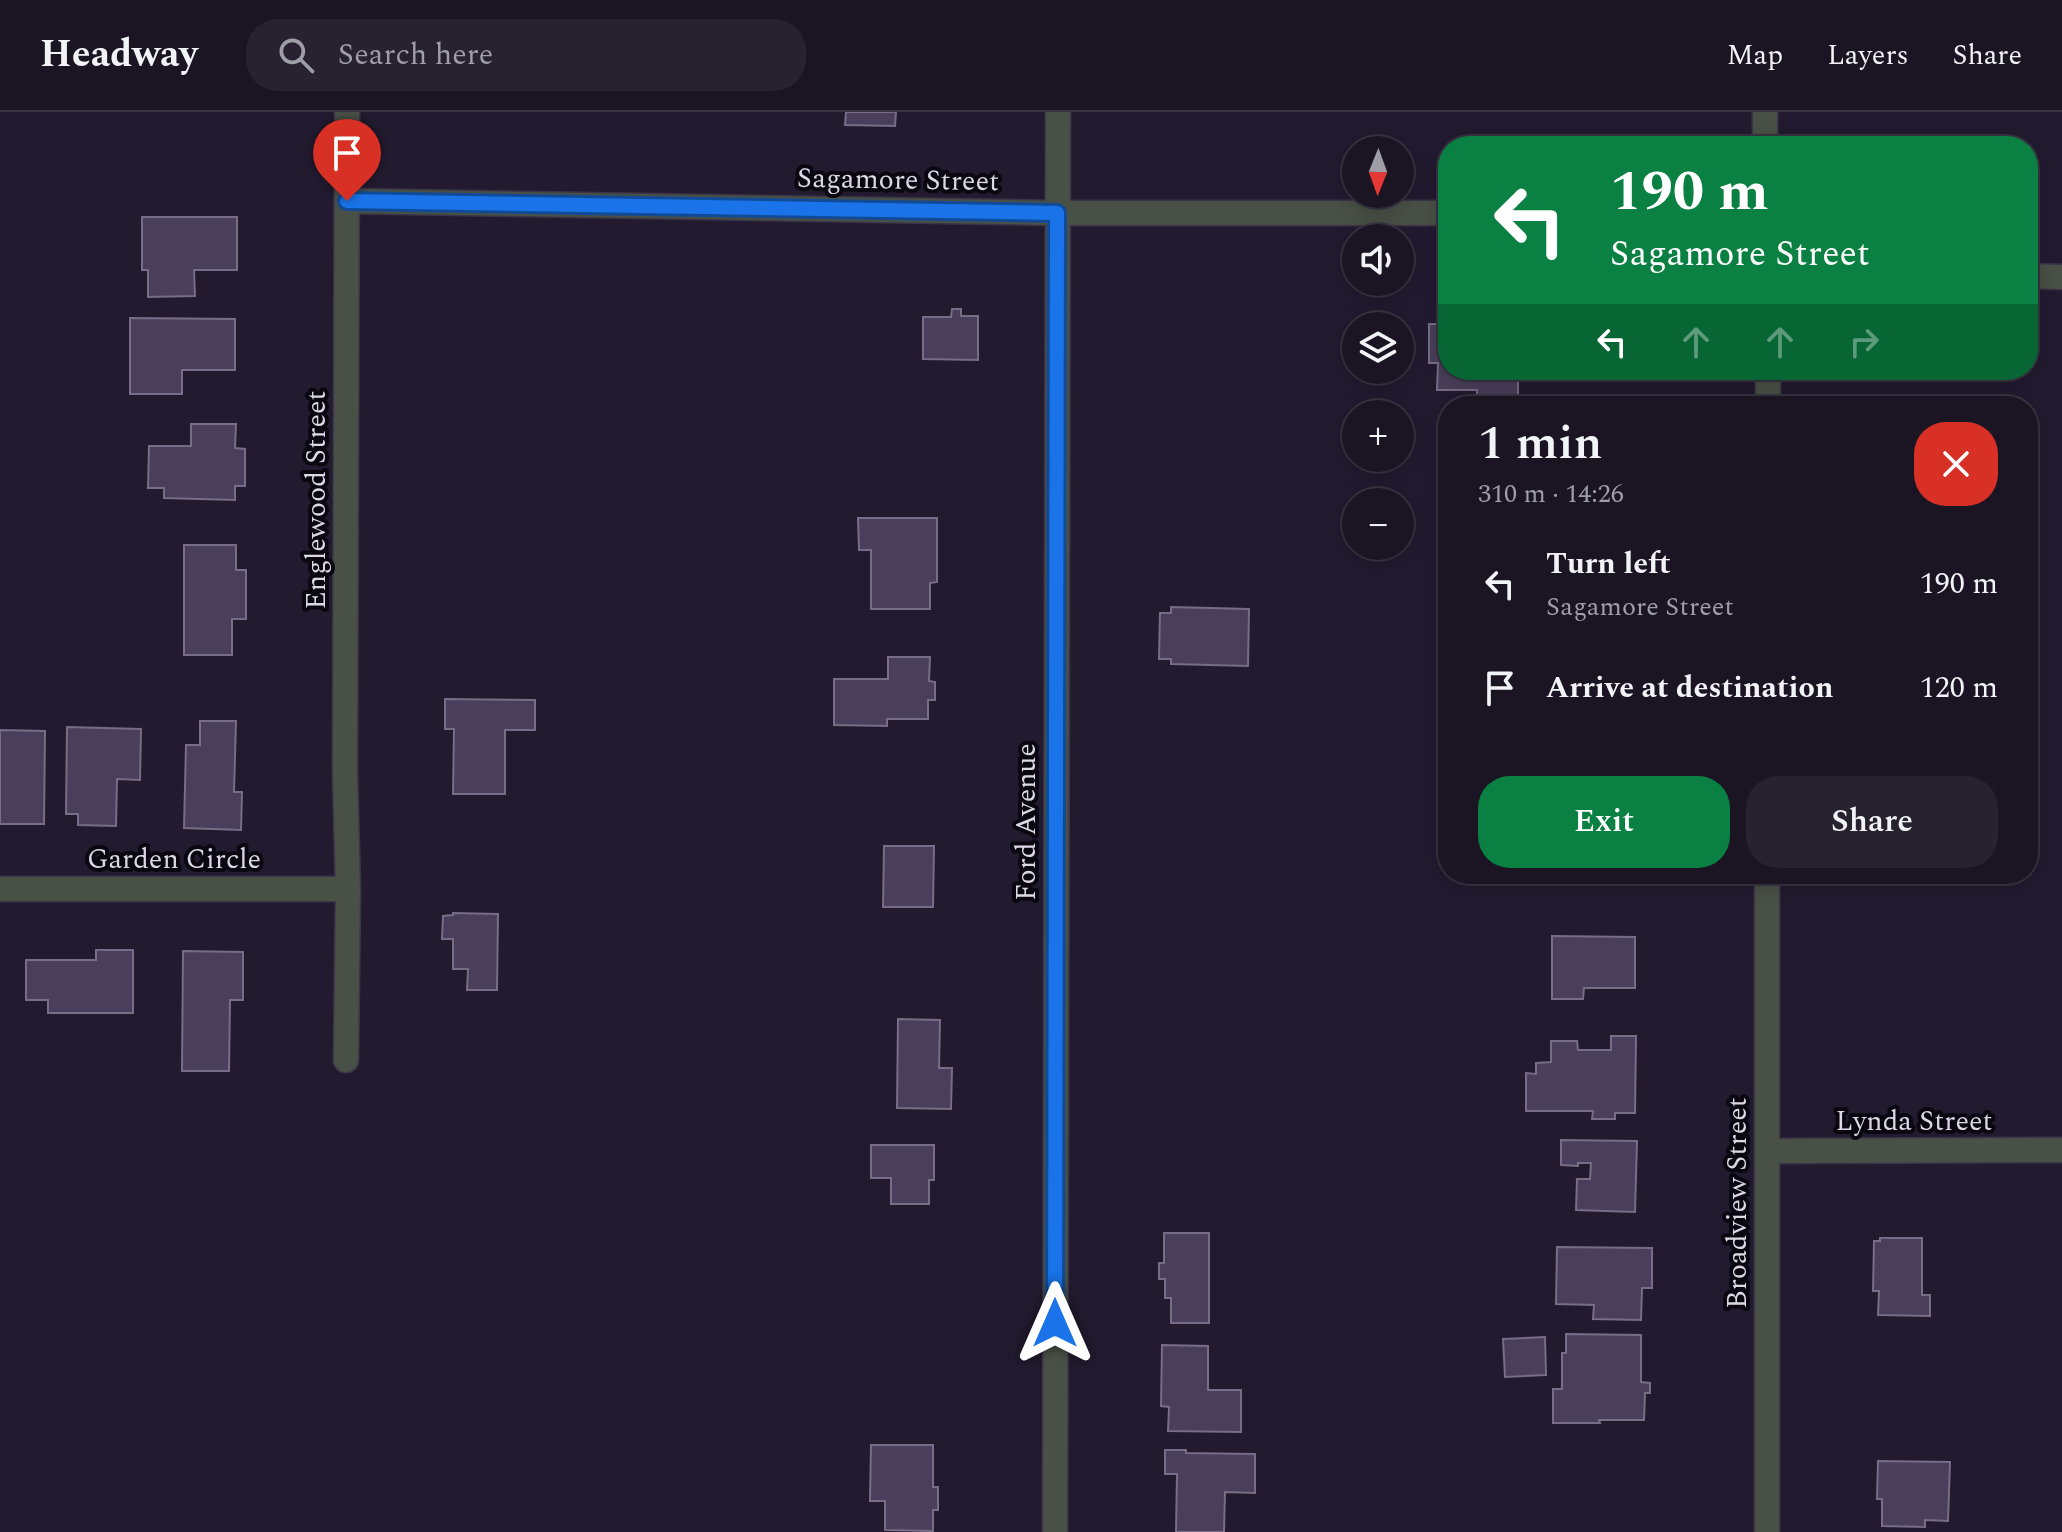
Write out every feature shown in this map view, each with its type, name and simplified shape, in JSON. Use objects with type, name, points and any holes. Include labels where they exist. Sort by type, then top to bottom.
[{"type":"street","name":"Englewood Street","points":[[346,1060],[347,112]]},
{"type":"street","name":"Ford Avenue","points":[[1055,1532],[1058,112]]},
{"type":"street","points":[[1765,112],[1765,136]]},
{"type":"street","name":"Sagamore Street","points":[[347,201],[1057,213],[1438,213]]},
{"type":"street","points":[[2038,276],[2062,277]]},
{"type":"street","name":"Broadview Street","points":[[1767,884],[1767,1532]]},
{"type":"street","name":"Garden Circle","points":[[0,889],[348,889]]},
{"type":"street","name":"Lynda Street","points":[[1767,1151],[2062,1150]]},
{"type":"building","points":[[846,112],[896,112],[895,126],[845,125]]},
{"type":"building","points":[[142,217],[237,217],[237,270],[194,270],[195,296],[148,297],[148,270],[142,270]]},
{"type":"building","points":[[952,309],[961,309],[961,316],[978,316],[978,360],[923,359],[923,317],[951,317]]},
{"type":"building","points":[[130,318],[235,319],[235,370],[182,370],[182,394],[130,394]]},
{"type":"building","points":[[1429,324],[1438,324],[1438,363],[1429,363]]},
{"type":"building","points":[[1438,363],[1438,380],[1518,380],[1518,396],[1477,396],[1477,390],[1437,390]]},
{"type":"building","points":[[191,424],[236,424],[235,448],[245,449],[245,486],[235,486],[235,500],[164,498],[164,488],[148,488],[149,446],[191,446]]},
{"type":"building","points":[[858,518],[937,518],[937,582],[930,583],[930,609],[871,609],[871,550],[859,550]]},
{"type":"building","points":[[184,545],[236,545],[236,570],[246,570],[246,619],[232,619],[232,655],[184,655]]},
{"type":"building","points":[[1171,607],[1249,609],[1248,666],[1171,664],[1171,659],[1159,659],[1160,613],[1171,613]]},
{"type":"building","points":[[888,657],[930,657],[929,681],[935,682],[935,700],[928,700],[928,719],[887,719],[887,726],[834,725],[834,679],[888,679]]},
{"type":"building","points":[[445,699],[535,700],[535,730],[505,730],[505,794],[453,794],[454,729],[445,729]]},
{"type":"building","points":[[200,721],[236,721],[234,792],[242,792],[241,830],[184,828],[186,745],[200,745]]},
{"type":"building","points":[[67,727],[141,729],[140,780],[117,779],[116,826],[78,825],[78,814],[66,814]]},
{"type":"building","points":[[0,730],[45,731],[44,824],[0,824]]},
{"type":"building","points":[[884,846],[934,846],[933,907],[883,907]]},
{"type":"building","points":[[453,913],[498,914],[497,990],[467,990],[468,969],[453,969],[453,939],[442,939],[443,916]]},
{"type":"building","points":[[1552,936],[1635,937],[1635,988],[1584,988],[1583,999],[1552,999]]},
{"type":"building","points":[[96,950],[133,950],[133,1013],[48,1013],[48,1000],[26,1000],[26,960],[96,960]]},
{"type":"building","points":[[183,951],[243,952],[243,1000],[230,1000],[229,1071],[182,1071]]},
{"type":"building","points":[[898,1019],[940,1020],[939,1068],[952,1068],[951,1109],[897,1108]]},
{"type":"building","points":[[1611,1036],[1636,1036],[1635,1113],[1615,1113],[1615,1119],[1592,1119],[1593,1111],[1526,1111],[1526,1073],[1536,1074],[1536,1063],[1551,1062],[1551,1041],[1577,1041],[1578,1050],[1611,1050]]},
{"type":"building","points":[[1561,1140],[1637,1141],[1635,1212],[1576,1210],[1577,1179],[1590,1179],[1591,1163],[1561,1165]]},
{"type":"building","points":[[871,1145],[934,1145],[934,1180],[929,1180],[929,1204],[891,1204],[891,1178],[871,1178]]},
{"type":"building","points":[[1164,1233],[1209,1233],[1209,1323],[1171,1323],[1171,1298],[1165,1298],[1165,1279],[1159,1279],[1159,1263],[1164,1263]]},
{"type":"building","points":[[1880,1238],[1922,1238],[1922,1295],[1930,1295],[1930,1316],[1878,1315],[1879,1291],[1873,1291],[1874,1241],[1880,1241]]},
{"type":"building","points":[[1557,1247],[1652,1248],[1652,1288],[1642,1288],[1641,1320],[1593,1319],[1594,1305],[1556,1304]]},
{"type":"building","points":[[1566,1334],[1641,1335],[1641,1382],[1650,1383],[1650,1393],[1645,1393],[1644,1420],[1553,1423],[1553,1389],[1562,1389],[1562,1353],[1566,1353]]},
{"type":"building","points":[[1545,1337],[1546,1375],[1505,1377],[1503,1339]]},
{"type":"building","points":[[1162,1345],[1208,1346],[1208,1390],[1241,1390],[1241,1432],[1168,1431],[1169,1407],[1161,1406]]},
{"type":"building","points":[[871,1445],[933,1445],[933,1487],[938,1487],[938,1510],[933,1510],[933,1531],[885,1530],[885,1501],[870,1501]]},
{"type":"building","points":[[1165,1450],[1255,1454],[1255,1493],[1225,1492],[1224,1532],[1176,1532],[1177,1474],[1165,1474]]},
{"type":"building","points":[[1878,1461],[1950,1462],[1948,1521],[1925,1520],[1925,1527],[1882,1526],[1882,1499],[1877,1499]]},
{"type":"route","points":[[347,201],[1057,213],[1055,1323]]}]
